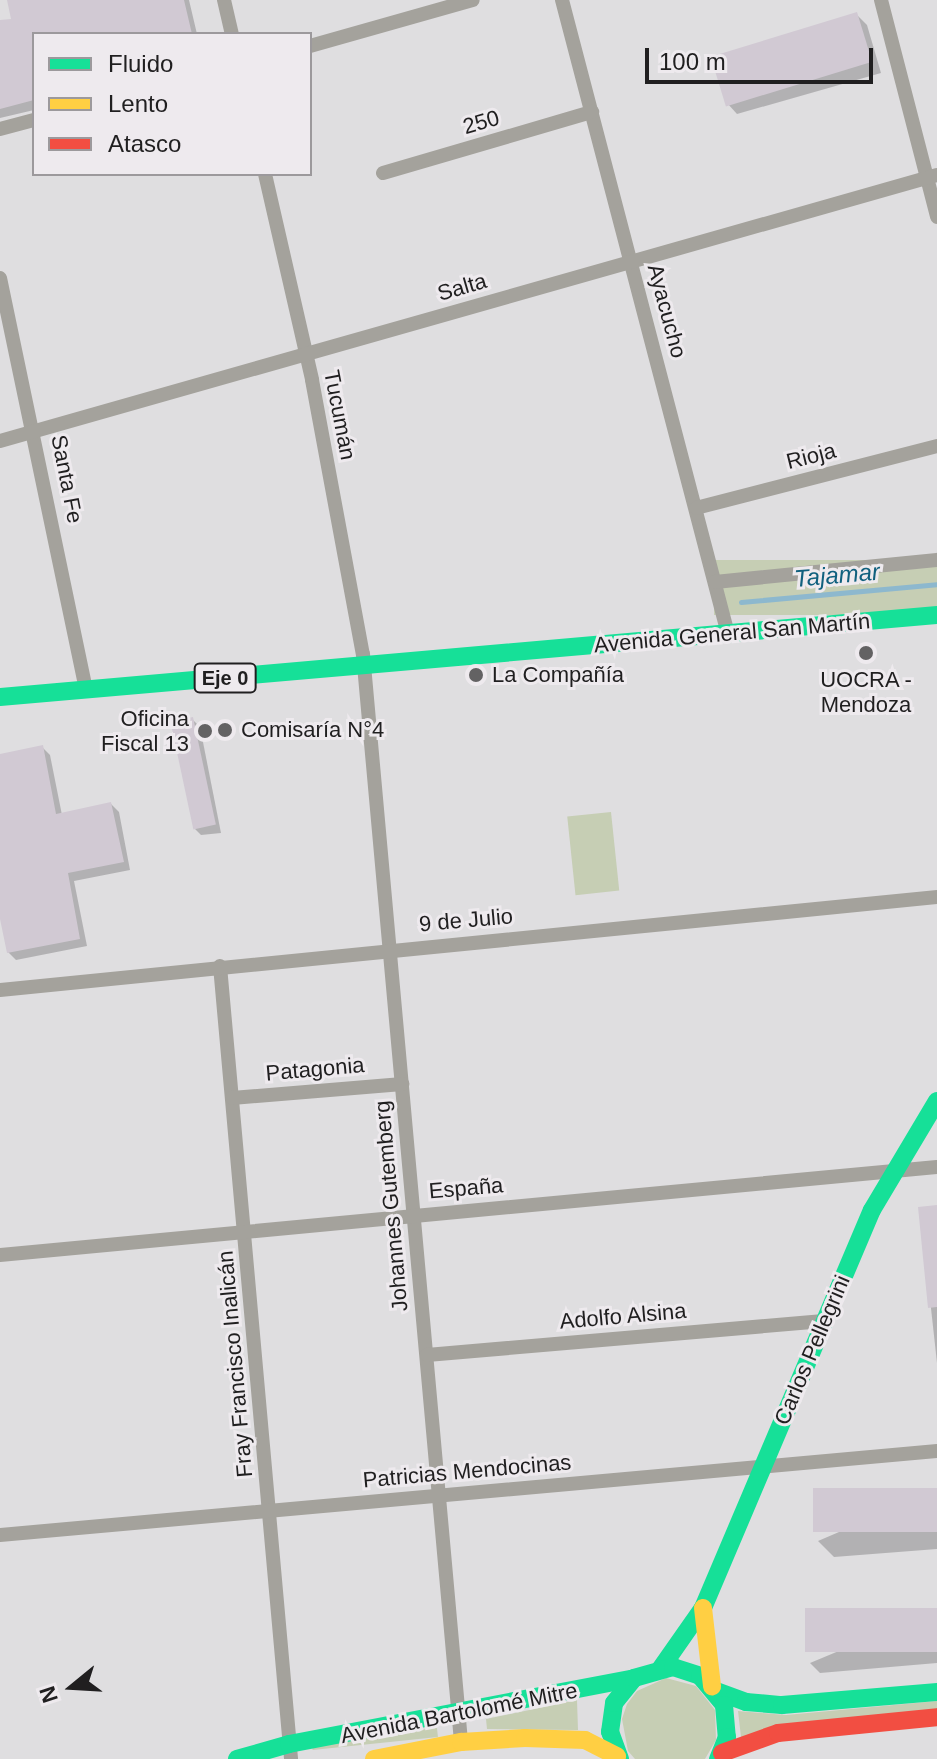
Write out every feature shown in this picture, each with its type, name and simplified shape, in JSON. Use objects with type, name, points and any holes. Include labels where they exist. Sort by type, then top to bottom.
[{"type":"street","points":[[224,0],[232,32]]},
{"type":"street","points":[[312,45],[473,0]]},
{"type":"street","name":"Ayacucho","points":[[562,0],[728,634]]},
{"type":"street","points":[[881,0],[932,177],[937,217]]},
{"type":"street","name":"250","points":[[383,173],[592,112]]},
{"type":"street","points":[[0,129],[32,121]]},
{"type":"street","name":"Tucumán","points":[[265,176],[306,354],[364,666]]},
{"type":"street","name":"Salta","points":[[0,441],[932,177]]},
{"type":"street","name":"Santa Fe","points":[[0,278],[35,431],[86,689]]},
{"type":"street","name":"Rioja","points":[[696,508],[937,446]]},
{"type":"street","points":[[715,582],[937,560]]},
{"type":"street","name":"Avenida General San Martín","points":[[0,697],[937,615]]},
{"type":"street","name":"Johannes Gutemberg","points":[[364,666],[461,1742]]},
{"type":"street","name":"9 de Julio","points":[[0,990],[937,897]]},
{"type":"street","name":"Fray Francisco Inalicán","points":[[220,966],[290,1752]]},
{"type":"street","name":"Patagonia","points":[[232,1098],[402,1084]]},
{"type":"street","name":"Carlos Pellegrini","points":[[661,1668],[703,1608],[824,1321],[893,1171],[937,1101]]},
{"type":"street","name":"España","points":[[0,1255],[244,1229],[937,1167]]},
{"type":"street","name":"Adolfo Alsina","points":[[427,1355],[824,1321]]},
{"type":"street","name":"Patricias Mendocinas","points":[[0,1535],[439,1497],[764,1464],[937,1451]]},
{"type":"street","name":"Carlos Pellegrini","points":[[703,1608],[714,1688],[728,1721],[720,1756]]},
{"type":"street","points":[[661,1668],[684,1669],[714,1688],[746,1702],[782,1705],[937,1692]]},
{"type":"street","name":"Avenida Bartolomé Mitre","points":[[237,1759],[290,1752],[634,1678],[661,1668]]},
{"type":"street","points":[[618,1758],[610,1719],[614,1703],[634,1678]]},
{"type":"street","points":[[720,1756],[778,1733],[937,1717]]},
{"type":"street","name":"Avenida Bartolomé Mitre","points":[[374,1759],[461,1742],[585,1740],[618,1758]]},
{"type":"green space","points":[[714,560],[937,560],[937,615],[714,615]]},
{"type":"green space","points":[[611,812],[619,891],[575,895],[567,817]]},
{"type":"green space","points":[[666,1678],[696,1686],[715,1710],[716,1740],[705,1759],[635,1759],[628,1751],[622,1719],[627,1704],[637,1691]]},
{"type":"green space","points":[[577,1700],[578,1730],[487,1729],[486,1719]]},
{"type":"green space","points":[[937,1701],[937,1709],[741,1737],[738,1711],[786,1715]]},
{"type":"green space","points":[[437,1728],[438,1737],[313,1750],[312,1741]]},
{"type":"building","points":[[7,0],[184,0],[192,32],[32,32],[32,101],[0,109],[0,20],[11,19]]},
{"type":"building","points":[[857,12],[872,62],[726,106],[711,57]]},
{"type":"building","points":[[193,717],[216,825],[193,829],[171,722]]},
{"type":"building","points":[[43,745],[56,814],[111,802],[124,862],[68,873],[80,939],[7,953],[0,919],[0,754]]},
{"type":"building","points":[[937,1205],[937,1307],[928,1308],[918,1207]]},
{"type":"building","points":[[813,1488],[937,1488],[937,1532],[813,1532]]},
{"type":"building","points":[[805,1608],[937,1608],[937,1652],[805,1652]]},
{"type":"waterway","name":"Tajamar","points":[[741,602],[937,584]]},
{"type":"traffic: fast","points":[[0,697],[937,615]]},
{"type":"traffic: fast","points":[[661,1668],[703,1608],[872,1210],[937,1101]]},
{"type":"traffic: fast","points":[[620,1759],[610,1732],[614,1703],[634,1678],[673,1667],[700,1676],[724,1705],[727,1737],[718,1759]]},
{"type":"traffic: fast","points":[[237,1759],[289,1744],[634,1678]]},
{"type":"traffic: fast","points":[[716,1691],[746,1702],[782,1705],[937,1692]]},
{"type":"traffic: slow","points":[[703,1608],[712,1686]]},
{"type":"traffic: slow","points":[[374,1759],[461,1742],[525,1738],[585,1740],[617,1756]]},
{"type":"traffic: jam","points":[[722,1753],[778,1733],[937,1717]]},
{"type":"place","name":"UOCRA - Mendoza","points":[[866,653]]},
{"type":"place","name":"La Compañía","points":[[476,675]]},
{"type":"place","name":"Comisaría N°4","points":[[225,730]]},
{"type":"place","name":"Oficina Fiscal 13","points":[[205,731]]}]
